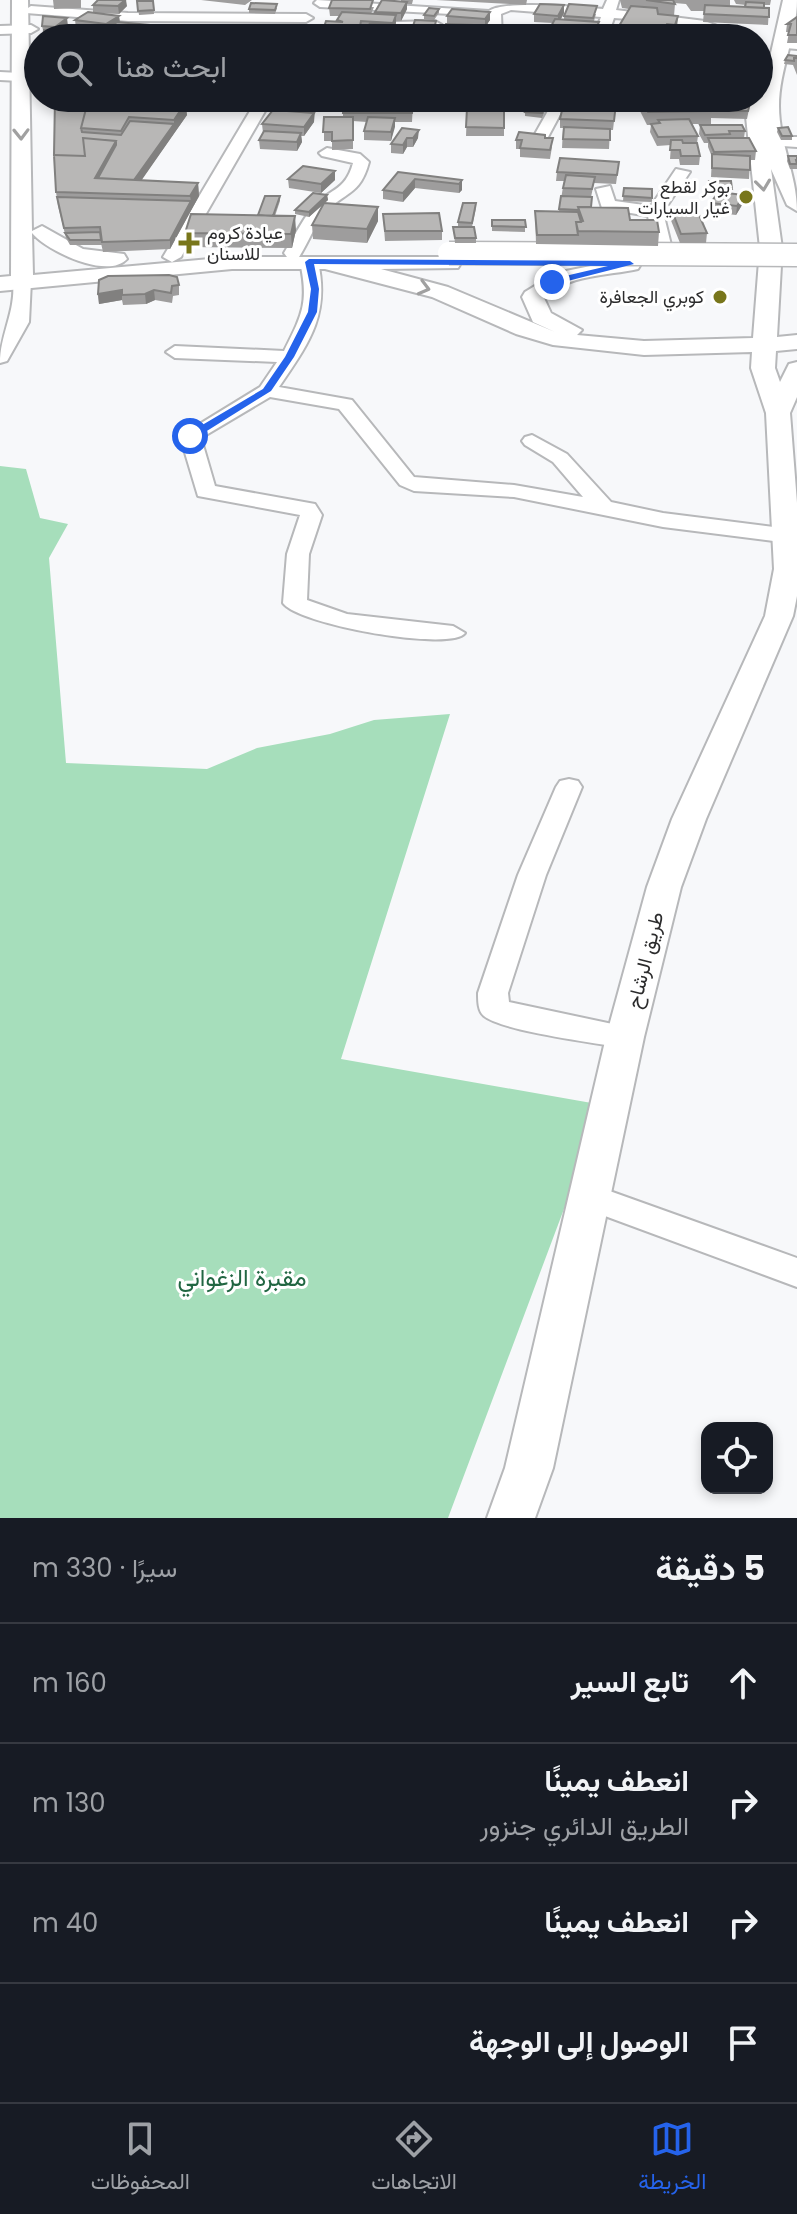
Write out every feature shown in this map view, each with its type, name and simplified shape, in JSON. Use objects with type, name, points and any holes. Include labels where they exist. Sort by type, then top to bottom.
[{"type":"main road","points":[[772,24],[776,0]]},
{"type":"main road","points":[[773,40],[791,0]]},
{"type":"main road","points":[[22,16],[23,80]]},
{"type":"main road","points":[[25,112],[32,231],[49,273]]},
{"type":"main road","points":[[750,112],[771,248],[764,356],[778,413]]},
{"type":"main road","points":[[768,112],[772,142],[790,180],[797,205]]},
{"type":"main road","points":[[725,249],[747,242],[768,216]]},
{"type":"main road","points":[[0,257],[32,231]]},
{"type":"main road","points":[[32,231],[74,253],[135,260]]},
{"type":"main road","points":[[15,279],[32,231]]},
{"type":"main road","points":[[49,273],[308,259],[352,253],[797,249]]},
{"type":"main road","points":[[352,253],[630,264],[797,264]]},
{"type":"main road","points":[[0,275],[15,279],[172,257],[308,259],[797,255]]},
{"type":"main road","points":[[308,259],[439,292],[550,337],[629,348],[713,348],[764,356],[797,342]]},
{"type":"main road","points":[[630,264],[552,282],[540,288],[533,297],[534,306],[541,317],[564,329],[598,337],[641,339],[728,334],[742,330],[767,314]]},
{"type":"main road","points":[[778,413],[797,369]]},
{"type":"main road","name":"طريق الرشاح","points":[[511,1518],[529,1468],[625,1037],[664,887],[689,819],[788,616],[792,537],[778,413]]},
{"type":"street","points":[[305,24],[306,18],[321,1],[494,14]]},
{"type":"street","points":[[489,24],[498,9],[511,6],[611,6],[698,24]]},
{"type":"street","points":[[22,16],[306,18]]},
{"type":"street","points":[[218,24],[219,17]]},
{"type":"street","points":[[172,257],[250,112]]},
{"type":"street","points":[[543,134],[554,112]]},
{"type":"street","points":[[772,142],[797,142]]},
{"type":"street","points":[[327,153],[355,157],[361,162],[360,171],[345,195],[321,208],[308,259],[315,289],[313,312],[290,357],[267,391],[190,436],[206,491],[307,509],[311,515],[298,554],[295,603],[305,611],[327,617],[453,633]]},
{"type":"street","points":[[663,249],[655,212],[670,185],[682,172]]},
{"type":"street","points":[[604,189],[608,205],[655,212]]},
{"type":"street","points":[[0,357],[18,332],[24,317],[15,279]]},
{"type":"street","points":[[175,352],[290,357]]},
{"type":"street","points":[[267,391],[345,404],[407,481],[422,486],[546,495],[663,520],[792,537]]},
{"type":"street","points":[[532,441],[560,458],[604,507]]},
{"type":"street","points":[[569,787],[527,890],[493,993],[494,1008],[506,1014],[625,1037]]},
{"type":"street","points":[[590,1197],[797,1273]]},
{"type":"green space","name":"مقبرة الزغواني","points":[[0,466],[26,469],[40,518],[68,524],[49,558],[66,763],[207,769],[257,748],[330,734],[374,720],[450,714],[341,1059],[603,1105],[448,1518],[0,1518]]},
{"type":"building","points":[[98,0],[125,0],[118,6],[93,5]]},
{"type":"building","points":[[332,0],[373,0],[370,9],[329,8]]},
{"type":"building","points":[[382,0],[407,2],[401,13],[375,12]]},
{"type":"building","points":[[646,0],[673,0],[675,4]]},
{"type":"building","points":[[137,1],[153,1],[154,10],[138,11]]},
{"type":"building","points":[[746,2],[764,3],[764,8],[745,7]]},
{"type":"building","points":[[251,3],[277,4],[275,10],[249,9]]},
{"type":"building","points":[[540,4],[564,5],[558,16],[534,14]]},
{"type":"building","points":[[569,4],[597,6],[593,18],[564,16]]},
{"type":"building","points":[[705,5],[769,8],[769,17],[704,14]]},
{"type":"building","points":[[631,6],[657,8],[658,14],[678,16],[675,24],[620,24]]},
{"type":"building","points":[[429,8],[439,9],[434,16],[424,15]]},
{"type":"building","points":[[452,9],[490,12],[485,19],[447,16]]},
{"type":"building","points":[[88,12],[119,16],[106,24],[75,20]]},
{"type":"building","points":[[342,12],[396,15],[393,23],[361,21],[360,24],[325,24],[326,21],[343,22],[337,20]]},
{"type":"building","points":[[43,16],[67,18],[59,24],[42,24]]},
{"type":"building","points":[[797,17],[797,35],[788,35],[791,24],[787,24]]},
{"type":"building","points":[[555,19],[599,22],[598,24],[552,24]]},
{"type":"building","points":[[415,20],[436,21],[435,24],[414,24]]},
{"type":"building","points":[[788,55],[797,58],[794,61],[785,60]]},
{"type":"building","points":[[55,112],[85,112],[82,132],[121,135],[130,121],[174,124],[134,180],[98,178],[116,141],[83,138],[85,156],[54,155]]},
{"type":"building","points":[[85,112],[179,112],[174,120],[129,117],[121,131],[81,128]]},
{"type":"building","points":[[271,112],[314,113],[304,127],[262,124]]},
{"type":"building","points":[[343,112],[412,112],[412,113]]},
{"type":"building","points":[[467,112],[504,112],[504,128],[466,127]]},
{"type":"building","points":[[562,112],[615,112],[614,121],[560,119]]},
{"type":"building","points":[[324,117],[353,117],[353,140],[332,141],[332,132],[323,132]]},
{"type":"building","points":[[368,117],[395,118],[391,132],[364,131]]},
{"type":"building","points":[[689,119],[698,136],[658,137],[651,124],[660,123],[658,120]]},
{"type":"building","points":[[700,125],[742,125],[745,131],[705,135]]},
{"type":"building","points":[[564,127],[610,129],[610,140],[563,139]]},
{"type":"building","points":[[788,127],[792,136],[782,136],[778,128]]},
{"type":"building","points":[[402,128],[419,130],[403,145],[391,144]]},
{"type":"building","points":[[264,131],[301,133],[297,142],[259,140]]},
{"type":"building","points":[[519,132],[553,138],[550,150],[520,148],[522,140],[516,140]]},
{"type":"building","points":[[83,138],[116,141],[95,178],[198,183],[190,196],[56,192],[54,155],[85,156]]},
{"type":"building","points":[[708,138],[749,138],[756,151],[714,152]]},
{"type":"building","points":[[671,140],[697,143],[700,156],[681,156],[680,150],[670,150]]},
{"type":"building","points":[[712,154],[750,156],[750,170],[712,168]]},
{"type":"building","points":[[788,156],[797,156],[797,164],[790,164]]},
{"type":"building","points":[[560,158],[619,162],[617,175],[557,172]]},
{"type":"building","points":[[303,166],[335,171],[321,184],[288,179]]},
{"type":"building","points":[[398,172],[462,180],[459,184],[415,179],[403,193],[383,190]]},
{"type":"building","points":[[566,175],[595,177],[592,189],[563,188]]},
{"type":"building","points":[[709,181],[731,181],[732,189],[710,188]]},
{"type":"building","points":[[624,188],[652,189],[652,198],[623,196]]},
{"type":"building","points":[[718,192],[744,195],[737,206],[711,203]]},
{"type":"building","points":[[313,193],[327,195],[309,212],[295,210]]},
{"type":"building","points":[[265,196],[280,196],[273,216],[258,215]]},
{"type":"building","points":[[561,196],[592,197],[591,207],[559,209]]},
{"type":"building","points":[[57,197],[191,201],[170,240],[102,242],[100,227],[64,228]]},
{"type":"building","points":[[324,203],[378,207],[367,229],[312,225]]},
{"type":"building","points":[[463,203],[476,203],[472,223],[458,222]]},
{"type":"building","points":[[578,207],[628,208],[630,220],[657,220],[659,232],[578,231],[576,222],[583,221]]},
{"type":"building","points":[[671,208],[696,208],[707,233],[681,234]]},
{"type":"building","points":[[535,211],[578,212],[581,222],[576,222],[578,235],[537,235]]},
{"type":"building","points":[[439,213],[442,231],[385,231],[383,214]]},
{"type":"building","points":[[191,214],[295,216],[291,234],[185,233]]},
{"type":"building","points":[[492,220],[525,220],[526,227],[492,226]]},
{"type":"building","points":[[453,227],[474,227],[476,238],[455,238]]},
{"type":"building","points":[[100,232],[101,240],[70,240],[65,233]]},
{"type":"building","points":[[108,276],[177,277],[179,285],[172,286],[171,293],[154,290],[145,294],[122,295],[122,290],[98,294],[99,280]]},
{"type":"place","name":"بوكر لقطع غيار السيارات","points":[[746,197]]},
{"type":"place","name":"عيادة كروم للاسنان","points":[[189,243]]},
{"type":"place","name":"كوبري الجعافرة","points":[[720,297]]},
{"type":"route","points":[[190,436],[267,391],[302,338],[313,312],[315,289],[309,262],[630,264],[552,282]]}]
